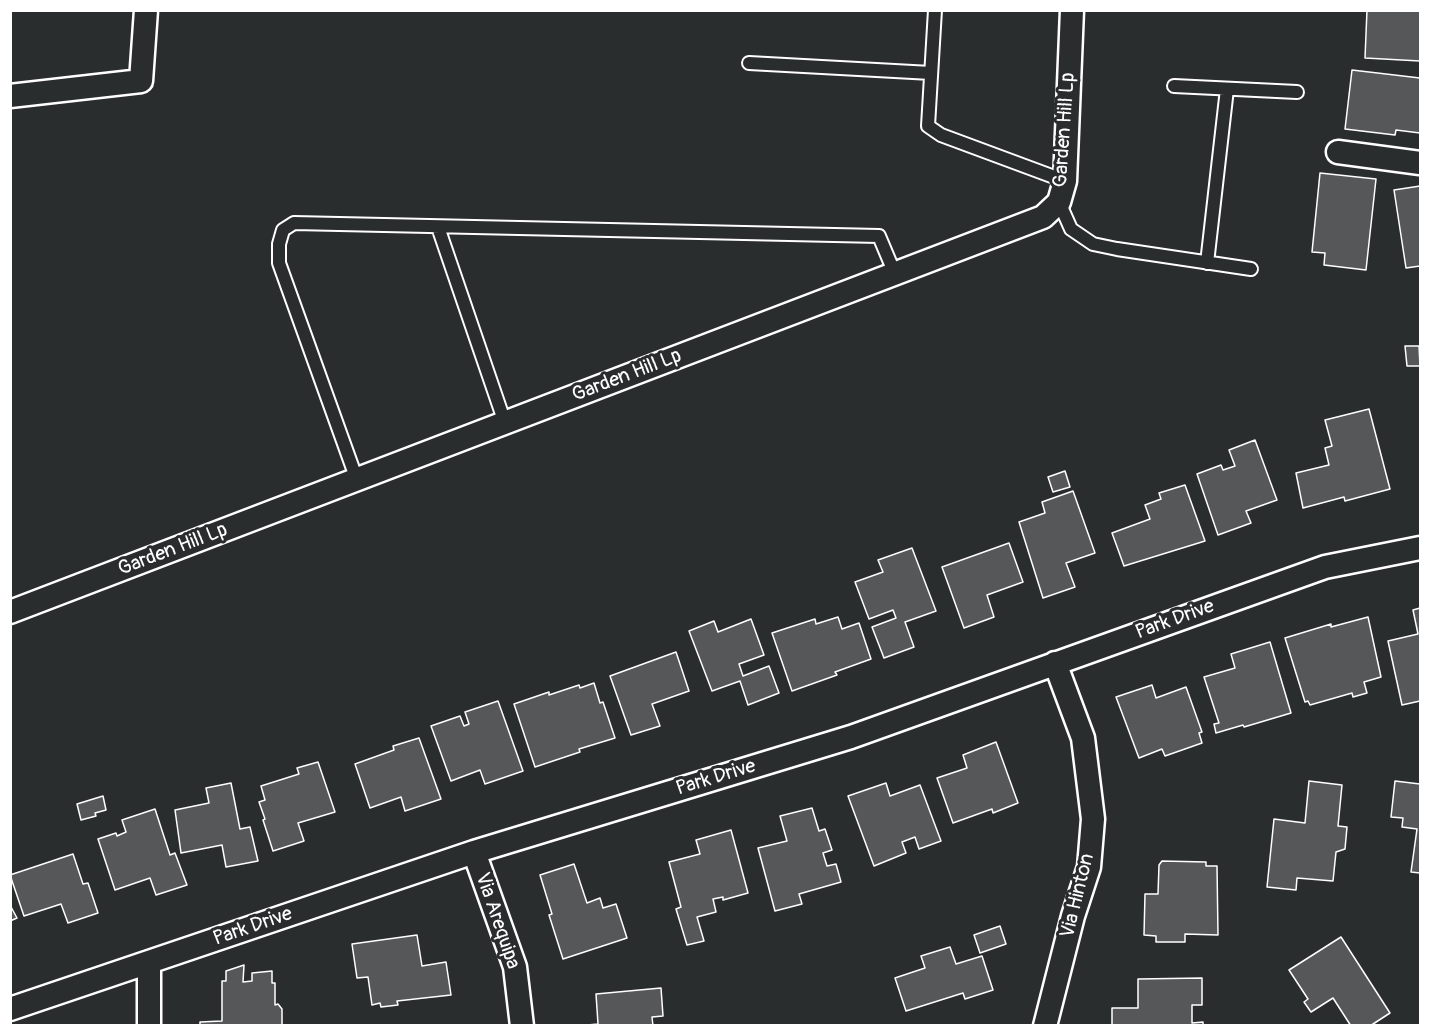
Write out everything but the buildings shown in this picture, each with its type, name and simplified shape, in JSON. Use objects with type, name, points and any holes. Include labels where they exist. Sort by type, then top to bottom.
[{"type":"street","points":[[10,96],[141,81],[146,10]]},
{"type":"street","name":"Garden Hill Lp","points":[[10,612],[1043,217],[1062,191],[1072,10]]},
{"type":"street","points":[[1338,152],[1420,163]]},
{"type":"street","name":"Park Drive","points":[[10,1010],[474,852],[851,737],[1325,567],[1420,548]]},
{"type":"street","name":"Via Hinton","points":[[1045,1026],[1073,916],[1089,867],[1093,819],[1083,738],[1055,663]]},
{"type":"street","name":"Via Arequipa","points":[[474,852],[515,967],[522,1026]]},
{"type":"street","points":[[149,962],[149,1026]]},
{"type":"lane","points":[[935,10],[928,126],[941,135],[1062,191],[1071,229],[1093,244],[1251,269]]},
{"type":"lane","points":[[749,63],[931,73]]},
{"type":"lane","points":[[1174,86],[1297,92]]},
{"type":"lane","points":[[1207,263],[1227,89]]},
{"type":"lane","points":[[357,480],[279,263],[279,244],[283,230],[294,223],[879,236],[896,274]]},
{"type":"lane","points":[[438,226],[505,423]]}]
